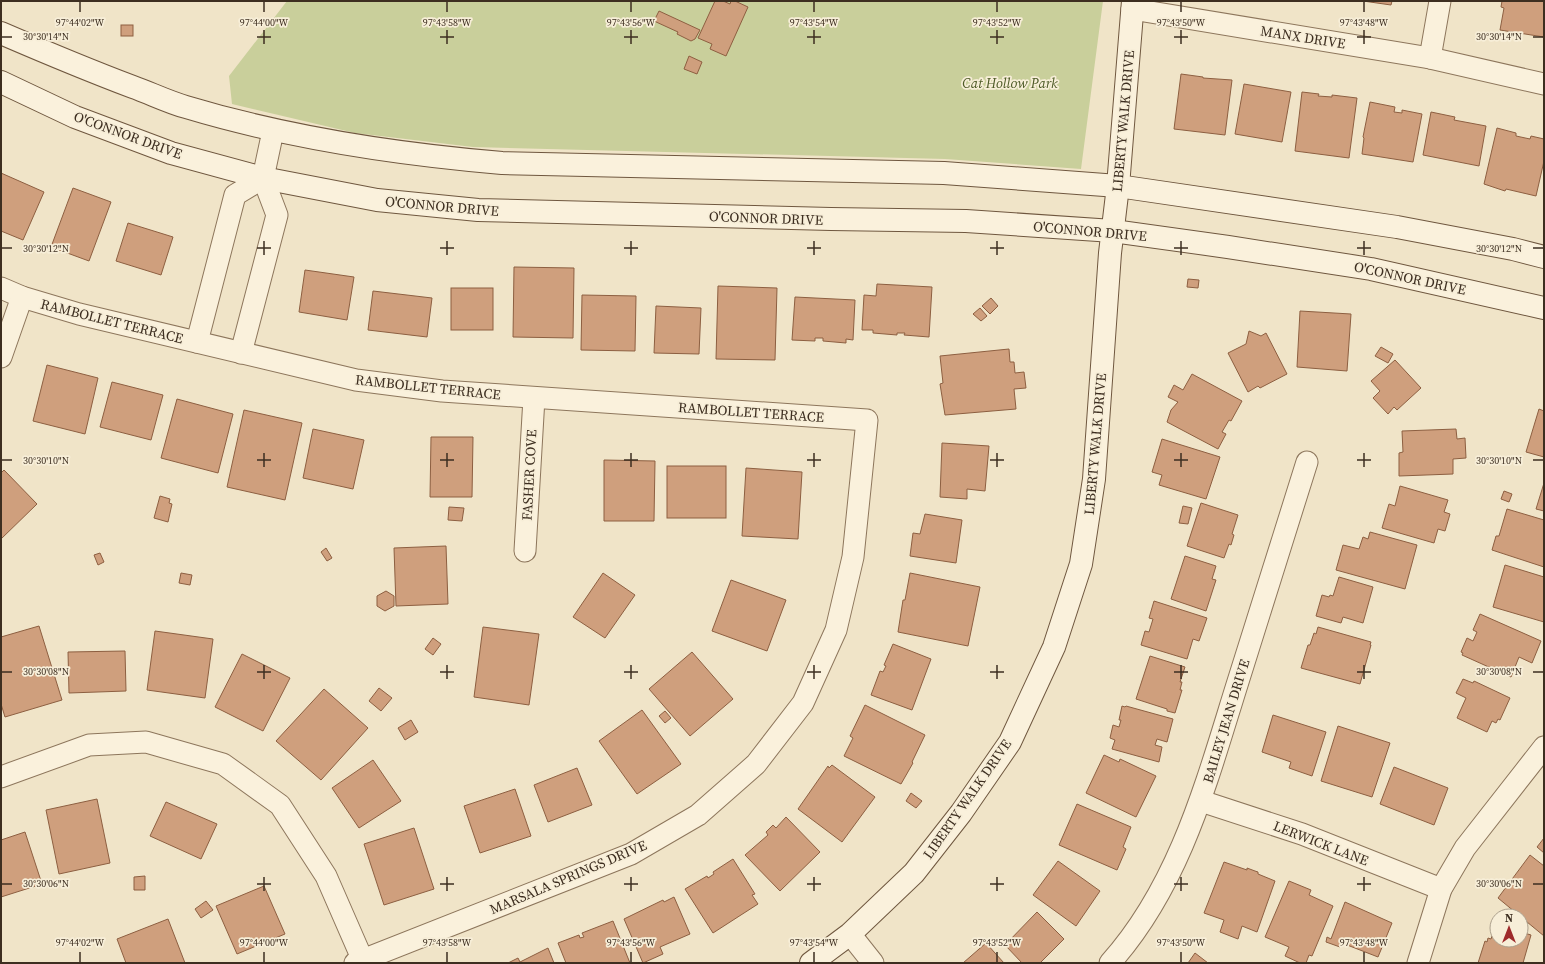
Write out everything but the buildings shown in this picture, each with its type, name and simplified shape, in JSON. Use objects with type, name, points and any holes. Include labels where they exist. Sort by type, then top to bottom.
[{"type":"main road","name":"LIBERTY WALK DRIVE","points":[[811,963],[850,934],[914,873],[961,813],[1010,742],[1054,647],[1081,564],[1094,479],[1113,231],[1133,5]]},
{"type":"main road","points":[[1,33],[185,107],[273,131],[381,150],[442,158],[502,163],[944,173],[1118,186],[1397,228],[1513,249],[1544,257]]},
{"type":"main road","name":"O'CONNOR DRIVE","points":[[1,82],[75,117],[171,153],[263,178],[378,200],[478,210],[831,220],[966,221],[1113,231],[1372,269],[1544,308]]},
{"type":"street","points":[[1430,58],[1440,1]]},
{"type":"street","name":"MANX DRIVE","points":[[1133,5],[1430,58],[1544,84]]},
{"type":"street","points":[[241,353],[277,214],[263,178],[273,131]]},
{"type":"street","points":[[197,342],[235,195],[263,178]]},
{"type":"street","name":"RAMBOLLET TERRACE","points":[[1,288],[22,297],[79,314],[356,380],[442,391],[867,420]]},
{"type":"street","points":[[1,357],[22,297]]},
{"type":"street","name":"FASHER COVE","points":[[525,551],[534,398]]},
{"type":"street","name":"MARSALA SPRINGS DRIVE","points":[[360,962],[631,854],[698,815],[756,764],[803,703],[836,630],[853,557],[867,420]]},
{"type":"street","name":"BAILEY JEAN DRIVE","points":[[1110,963],[1136,931],[1158,896],[1177,859],[1201,800],[1307,462]]},
{"type":"street","points":[[1,777],[89,745],[146,742],[223,764],[280,806],[326,876],[360,962]]},
{"type":"street","points":[[1418,963],[1441,889],[1465,848],[1544,747]]},
{"type":"street","name":"LERWICK LANE","points":[[1201,800],[1302,834],[1441,889]]},
{"type":"street","points":[[850,934],[873,963]]},
{"type":"green space","name":"Cat Hollow Park","points":[[287,1],[1103,1],[1081,169],[945,159],[473,147],[355,133],[232,104],[229,76]]}]
